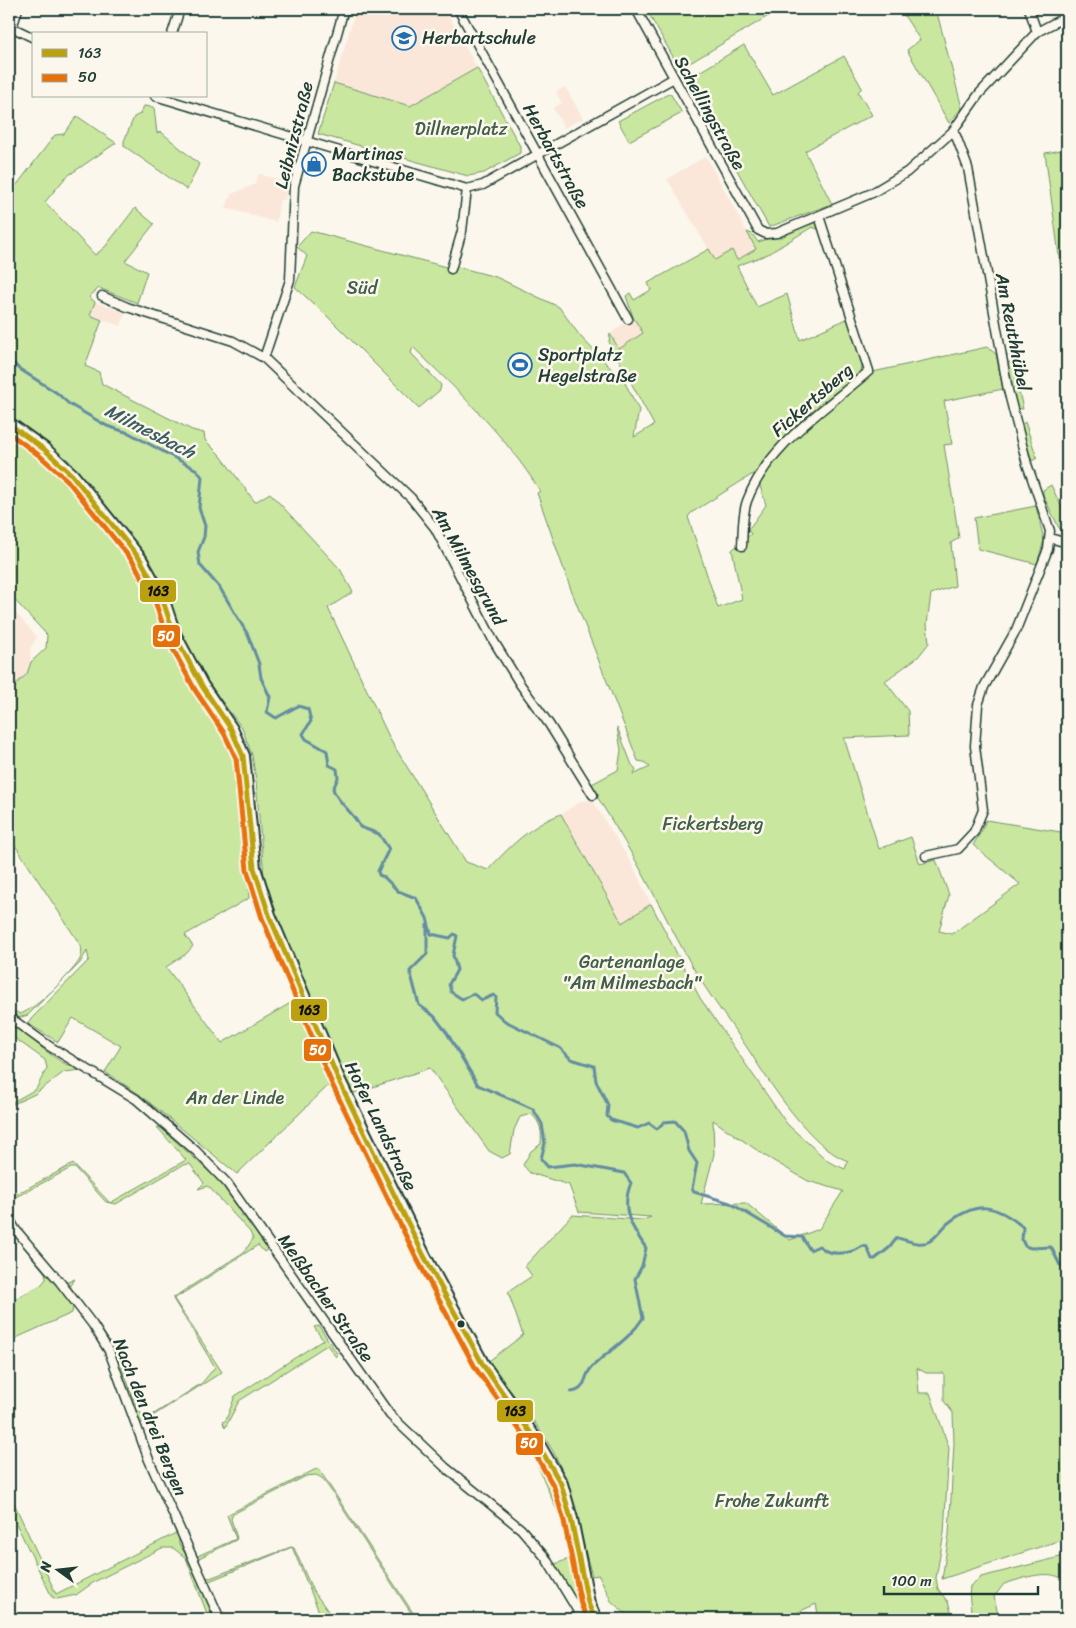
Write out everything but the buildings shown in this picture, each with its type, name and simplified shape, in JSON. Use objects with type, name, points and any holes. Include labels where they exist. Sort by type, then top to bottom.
[{"type":"main road","name":"Hofer Landstraße","points":[[9,424],[45,450],[72,475],[140,559],[162,598],[179,642],[202,686],[231,729],[243,756],[254,868],[268,914],[339,1080],[424,1256],[483,1365],[535,1439],[561,1484],[571,1519],[582,1578],[594,1618]]},
{"type":"street","points":[[18,9],[10,27],[32,37]]},
{"type":"street","points":[[173,32],[180,9]]},
{"type":"street","name":"Leibnizstraße","points":[[264,358],[290,280],[294,186],[344,9]]},
{"type":"street","name":"Herbartstraße","points":[[458,9],[628,319]]},
{"type":"street","name":"Schellingstraße","points":[[636,9],[758,230],[766,234],[777,233],[819,216]]},
{"type":"street","points":[[1029,9],[1037,32]]},
{"type":"street","points":[[819,216],[872,193],[907,172],[952,132],[979,94],[1037,32],[1067,16]]},
{"type":"street","points":[[162,98],[467,189],[483,185],[674,78]]},
{"type":"street","name":"Am Reuthhübel","points":[[952,132],[956,136],[968,168],[1008,390],[1027,464],[1050,531],[1050,538]]},
{"type":"street","points":[[451,269],[462,231],[467,189]]},
{"type":"street","name":"Fickertsberg","points":[[742,546],[747,502],[757,478],[770,460],[795,434],[869,370],[819,216]]},
{"type":"street","name":"Am Milmesgrund","points":[[102,296],[128,308],[233,341],[264,358],[421,509],[435,528],[493,640],[520,684],[549,724],[593,795]]},
{"type":"street","points":[[926,856],[958,850],[974,832],[983,810],[975,746],[978,705],[984,687],[1016,630],[1048,549],[1050,538],[1067,543]]},
{"type":"street","name":"Meßbacher Straße","points":[[9,1017],[49,1046],[136,1099],[202,1158],[233,1191],[390,1415],[445,1467],[521,1529],[545,1557],[582,1618],[594,1618]]},
{"type":"street","name":"Nach den drei Bergen","points":[[9,1218],[15,1229],[94,1325],[109,1351],[149,1460],[220,1619]]},
{"type":"shaded area","name":"Herbartschule","points":[[356,9],[445,9],[477,68],[410,106],[334,83]]},
{"type":"shaded area","points":[[565,87],[583,118],[564,128],[553,108],[562,103],[556,92]]},
{"type":"shaded area","points":[[706,156],[756,249],[736,260],[715,260],[667,179]]},
{"type":"shaded area","points":[[259,174],[289,183],[285,200],[280,200],[276,222],[226,208],[231,194],[254,185]]},
{"type":"shaded area","points":[[95,302],[125,313],[121,326],[90,315]]},
{"type":"shaded area","points":[[633,317],[644,333],[619,349],[610,334]]},
{"type":"shaded area","points":[[9,605],[37,637],[30,649],[31,662],[27,674],[15,685],[9,678]]},
{"type":"shaded area","points":[[592,800],[632,864],[651,904],[622,923],[561,814],[581,801]]},
{"type":"green space","points":[[646,9],[780,9],[680,69]]},
{"type":"green space","points":[[900,9],[936,9],[962,108],[949,123],[907,50],[920,40]]},
{"type":"green space","points":[[744,45],[773,95],[844,56],[862,88],[858,92],[872,115],[805,151],[832,204],[769,227],[686,80]]},
{"type":"green space","name":"Dillnerplatz","points":[[477,68],[520,146],[520,153],[484,173],[468,176],[318,134],[334,83],[410,106]]},
{"type":"green space","points":[[670,93],[682,113],[629,141],[618,121]]},
{"type":"green space","points":[[144,106],[154,107],[157,134],[160,131],[199,164],[187,190],[124,146],[124,141],[134,117],[140,114]]},
{"type":"green space","points":[[77,116],[116,143],[66,177],[45,202],[95,255],[105,247],[135,208],[154,224],[125,261],[147,272],[137,303],[99,288],[89,297],[95,302],[90,315],[102,320],[85,366],[99,372],[102,384],[192,430],[204,433],[205,440],[221,456],[255,502],[270,493],[340,569],[353,592],[328,608],[391,741],[466,862],[488,870],[512,845],[530,830],[561,814],[622,923],[651,904],[700,998],[787,1124],[829,1162],[845,1169],[848,1161],[834,1154],[806,1129],[779,1096],[711,997],[684,952],[637,863],[590,785],[618,770],[621,750],[617,727],[632,765],[636,769],[633,775],[650,767],[644,762],[638,761],[570,587],[537,493],[540,491],[497,433],[413,347],[411,353],[441,385],[440,390],[419,408],[327,316],[295,287],[307,256],[297,247],[311,231],[446,267],[458,267],[496,277],[559,307],[580,336],[625,383],[639,410],[634,437],[654,425],[609,342],[610,334],[619,349],[643,333],[633,317],[626,296],[630,293],[634,300],[651,290],[648,283],[709,249],[715,260],[732,250],[737,260],[756,249],[747,232],[752,234],[758,242],[814,223],[820,225],[863,362],[861,372],[866,375],[987,347],[996,354],[1003,389],[944,401],[952,444],[944,445],[959,538],[951,543],[955,586],[931,594],[927,624],[929,643],[918,657],[885,681],[908,711],[909,735],[844,738],[879,849],[911,837],[920,864],[936,860],[949,895],[939,931],[952,934],[1020,884],[973,845],[986,820],[1067,833],[1067,1538],[942,1579],[949,1535],[954,1443],[953,1413],[944,1401],[944,1373],[926,1373],[917,1368],[919,1393],[930,1393],[949,1448],[944,1533],[936,1578],[938,1589],[948,1602],[951,1612],[949,1619],[819,1619],[816,1604],[783,1619],[624,1619],[626,1614],[611,1601],[599,1575],[592,1576],[571,1496],[553,1451],[522,1405],[485,1364],[523,1335],[508,1292],[532,1276],[525,1266],[572,1215],[643,1220],[651,1217],[579,1212],[569,1185],[530,1173],[523,1165],[531,1151],[541,1144],[540,1128],[537,1120],[531,1114],[520,1117],[514,1130],[510,1154],[502,1158],[489,1151],[430,1068],[355,1093],[351,1092],[272,914],[264,876],[252,755],[242,728],[208,683],[181,633],[167,595],[147,556],[68,460],[9,416],[9,179],[16,186],[55,135],[64,134]],"holes":[[[812,227],[820,230],[849,318],[800,340],[787,294],[757,307],[737,266],[768,254]],[[756,472],[760,476],[758,480],[766,505],[748,530],[751,534],[732,550],[742,599],[718,608],[688,517],[691,513]],[[713,1120],[767,1157],[808,1181],[843,1191],[819,1229],[790,1240],[746,1203],[701,1204],[714,1154]]]},
{"type":"green space","points":[[1067,149],[1067,314],[1045,153]]},
{"type":"green space","points":[[1012,361],[1023,409],[1017,408],[1006,364]]},
{"type":"green space","points":[[1025,422],[1037,458],[1032,461],[1021,425]]},
{"type":"green space","name":"An der Linde","points":[[9,436],[38,457],[91,508],[134,561],[156,601],[169,637],[196,691],[217,721],[234,754],[243,790],[249,898],[185,935],[193,946],[186,954],[166,967],[222,1043],[294,1001],[330,1084],[237,1174],[139,1094],[105,1072],[121,1046],[73,1018],[58,1042],[27,1023],[89,960],[87,951],[80,963],[63,980],[80,959],[81,946],[9,836],[9,678],[15,685],[27,674],[31,662],[46,648],[47,635],[9,594]]},
{"type":"green space","points":[[1051,485],[1067,519],[1067,530],[1065,531],[1059,528],[1043,495],[1043,490]]},
{"type":"green space","points":[[1036,506],[1044,540],[1037,564],[978,549],[974,518]]},
{"type":"green space","points":[[1067,733],[1067,824],[1062,786],[1063,738]]},
{"type":"green space","points":[[9,1020],[63,1063],[82,1070],[64,1072],[35,1094],[9,1106],[9,1104],[36,1089],[47,1068],[45,1060],[9,1034]]},
{"type":"green space","points":[[157,1127],[161,1128],[236,1196],[240,1214],[250,1221],[268,1249],[264,1252],[258,1245],[174,1299],[222,1372],[140,1424],[111,1348],[64,1281],[68,1282],[75,1279],[70,1286],[108,1339],[119,1358],[138,1411],[145,1416],[151,1416],[202,1383],[215,1367],[173,1299],[174,1297],[244,1252],[253,1239],[250,1232],[208,1186],[198,1189],[204,1183],[190,1164],[183,1165],[116,1204],[110,1203],[186,1160]]},
{"type":"green space","points":[[73,1164],[110,1203],[106,1202],[75,1168],[71,1168],[12,1199],[9,1203],[9,1198]]},
{"type":"green space","points":[[9,1225],[76,1308],[73,1307],[72,1313],[16,1338],[9,1337],[9,1302],[41,1285],[46,1279],[45,1273],[13,1234]]},
{"type":"green space","points":[[319,1326],[338,1355],[336,1357],[327,1345],[239,1401],[225,1428],[223,1422],[226,1420],[235,1396],[323,1340],[314,1327]]},
{"type":"green space","points":[[495,1389],[535,1448],[531,1454],[490,1390]]},
{"type":"green space","points":[[541,1455],[559,1493],[584,1609],[578,1607],[526,1531],[527,1528],[555,1564],[569,1559],[561,1520],[536,1462]]},
{"type":"green space","points":[[318,1468],[417,1619],[415,1619],[332,1492],[322,1478],[316,1475],[306,1476],[233,1514],[231,1519],[237,1538],[236,1540],[199,1558],[198,1562],[195,1557],[236,1539],[227,1515]]},
{"type":"green space","points":[[9,1492],[56,1594],[176,1533],[167,1511],[169,1511],[179,1534],[179,1544],[197,1572],[217,1619],[209,1619],[186,1558],[173,1548],[162,1548],[94,1582],[76,1595],[57,1599],[52,1597],[9,1509]]},
{"type":"green space","points":[[292,1547],[207,1582],[206,1577],[210,1578]]},
{"type":"green space","points":[[292,1547],[312,1589],[328,1611],[330,1619],[322,1619]]},
{"type":"green space","points":[[1064,1556],[1067,1557],[1067,1583],[1054,1575],[1037,1575],[1004,1584],[994,1597],[999,1619],[971,1619],[970,1586],[981,1577]]},
{"type":"waterway","name":"Milmesbach","points":[[9,358],[18,368],[57,393],[69,404],[107,426],[129,433],[197,470],[202,477],[199,508],[205,526],[204,537],[198,552],[200,565],[220,588],[248,635],[259,664],[261,678],[270,697],[267,712],[276,718],[298,706],[308,709],[311,721],[303,734],[306,739],[327,751],[329,765],[337,769],[338,778],[333,789],[335,794],[360,827],[379,834],[389,849],[378,871],[379,875],[384,877],[398,891],[416,898],[427,918],[431,934],[450,938],[454,934],[457,936],[453,955],[457,970],[449,984],[451,992],[462,999],[473,994],[482,1000],[494,995],[496,997],[495,1012],[505,1021],[560,1048],[571,1059],[594,1066],[596,1081],[608,1105],[607,1116],[611,1120],[638,1128],[649,1123],[657,1129],[664,1122],[675,1121],[684,1131],[689,1151],[697,1163],[692,1189],[694,1192],[730,1203],[785,1236],[802,1237],[810,1250],[819,1246],[827,1252],[842,1253],[863,1246],[867,1247],[872,1259],[875,1259],[889,1248],[897,1238],[926,1243],[958,1216],[977,1208],[986,1208],[1004,1213],[1023,1227],[1022,1240],[1025,1246],[1031,1248],[1051,1247],[1060,1265],[1067,1266]]},
{"type":"waterway","points":[[427,925],[427,954],[410,971],[419,1005],[434,1016],[447,1033],[478,1085],[533,1109],[542,1124],[545,1143],[541,1159],[548,1167],[575,1164],[624,1173],[631,1183],[628,1193],[627,1210],[632,1225],[646,1248],[642,1266],[635,1279],[643,1318],[625,1339],[592,1367],[580,1389],[571,1392]]},
{"type":"transit line","name":"163","points":[[9,424],[45,450],[72,475],[140,559],[162,598],[174,634],[202,686],[231,729],[243,756],[254,868],[269,915],[339,1081],[424,1256],[483,1365],[535,1439],[561,1484],[571,1519],[588,1603],[595,1619]]},
{"type":"transit line","name":"50","points":[[9,433],[40,456],[67,480],[134,563],[155,601],[167,638],[195,690],[224,733],[236,758],[247,870],[262,918],[332,1084],[417,1259],[476,1369],[529,1443],[554,1487],[564,1521],[581,1604],[587,1619]]},
{"type":"place","name":"Herbartschule","points":[[404,38]]},
{"type":"place","name":"Martinas Backstube","points":[[314,164]]},
{"type":"place","name":"Sportplatz Hegelstraße","points":[[520,365]]},
{"type":"park label","name":"Süd","points":[[362,288]]},
{"type":"park label","name":"Gartenanlage \"Am Milmesbach\"","points":[[632,972]]},
{"type":"park label","name":"Frohe Zukunft","points":[[772,1501]]}]
